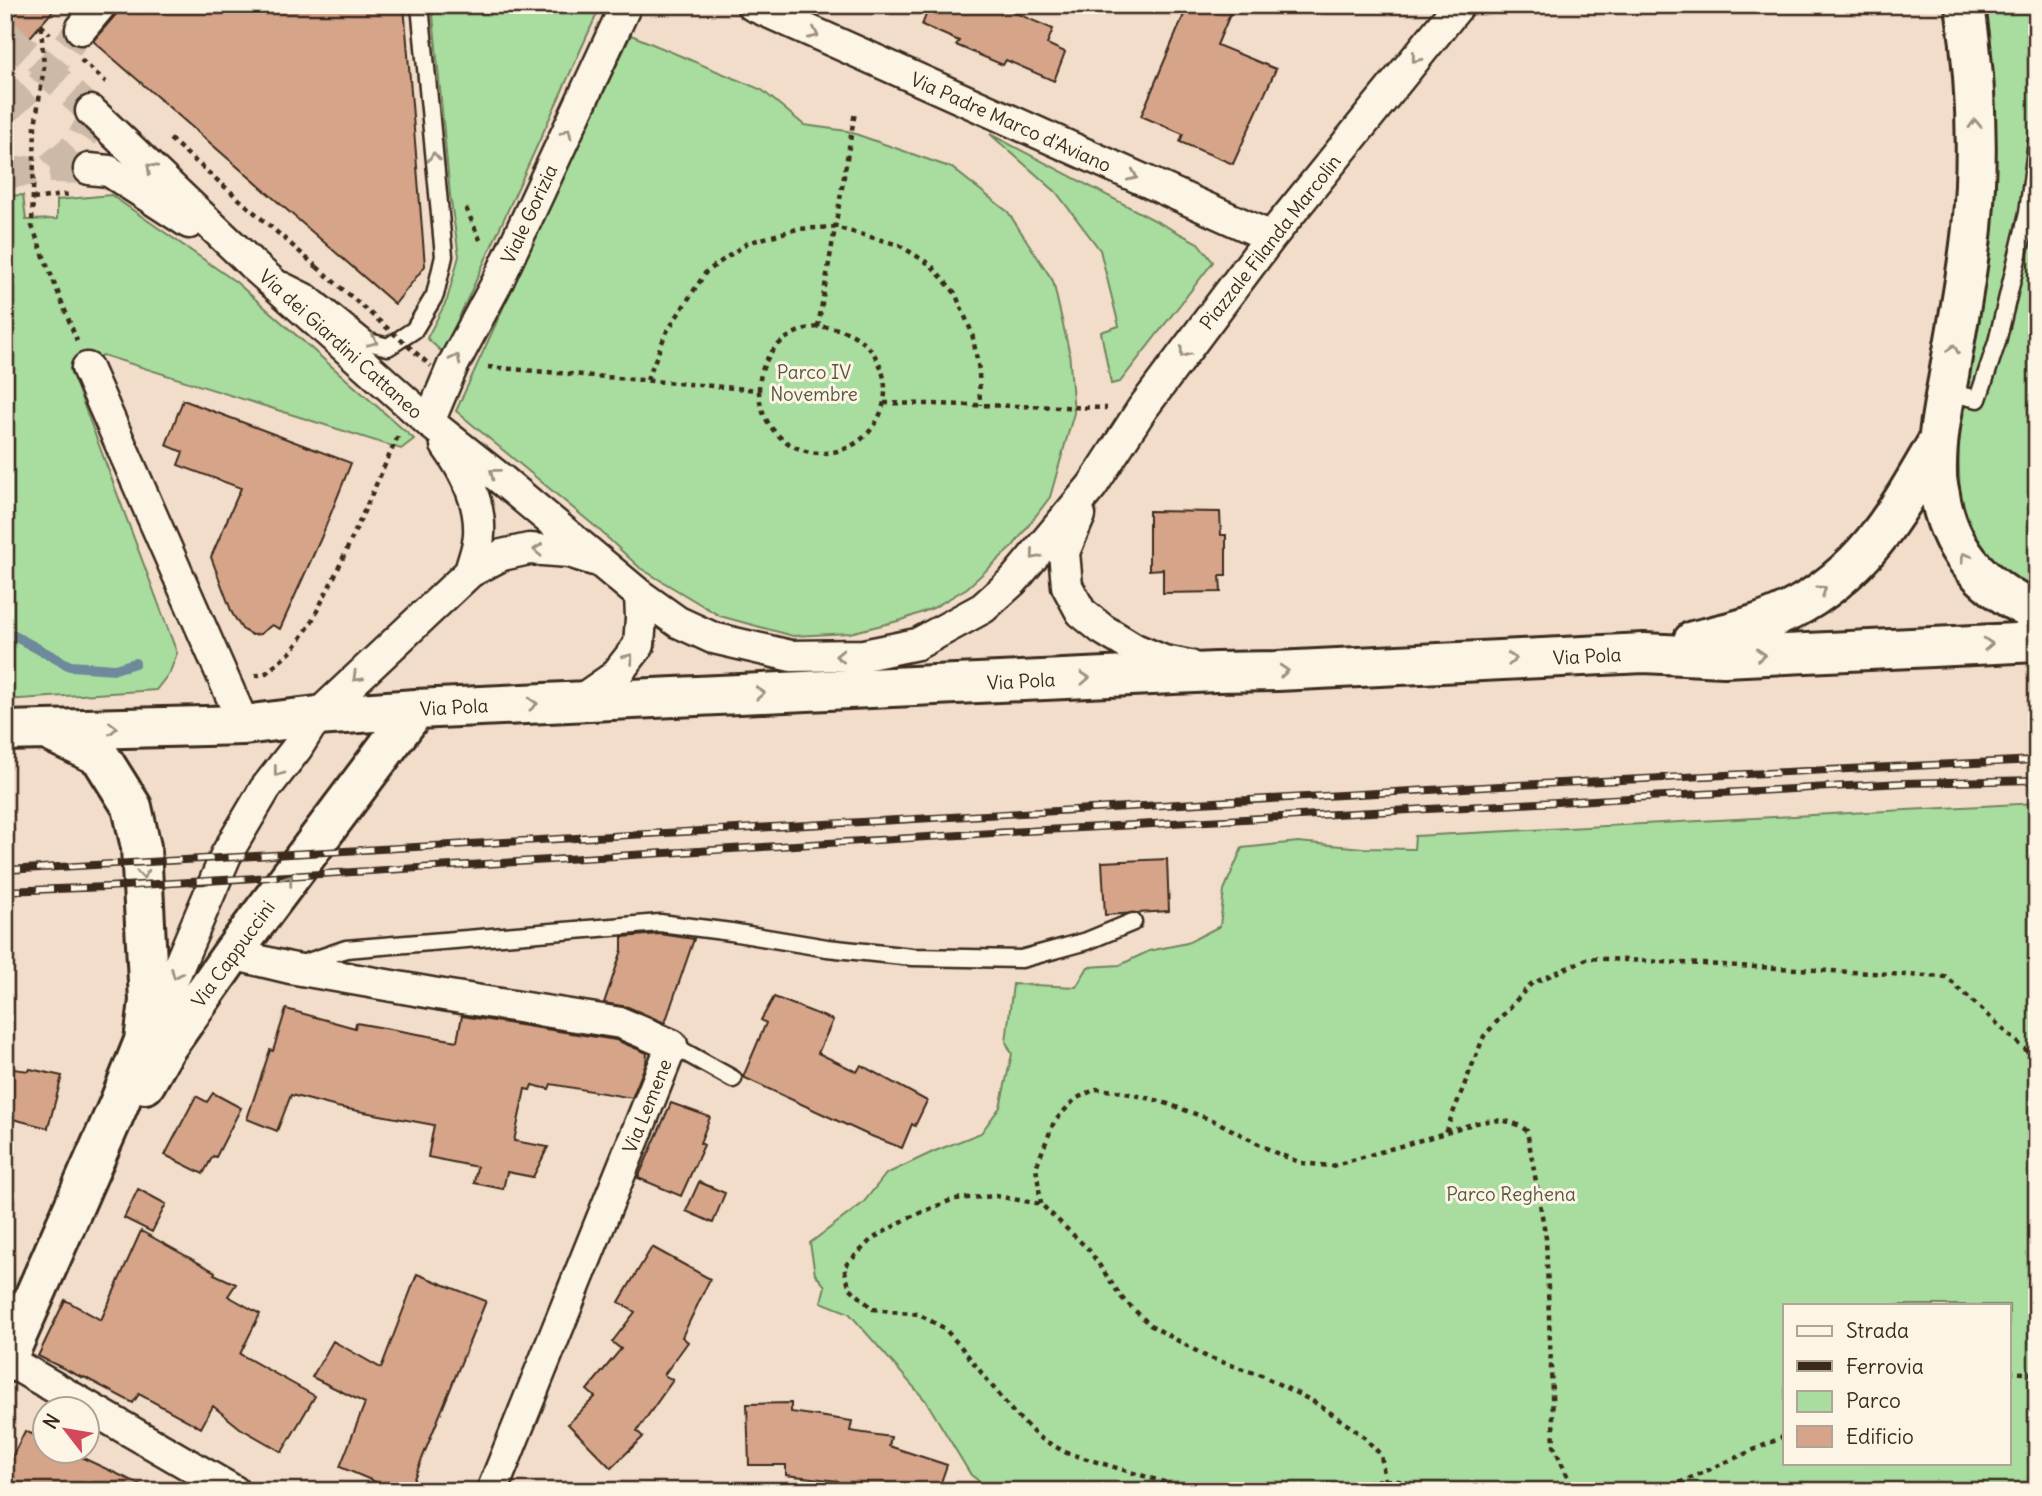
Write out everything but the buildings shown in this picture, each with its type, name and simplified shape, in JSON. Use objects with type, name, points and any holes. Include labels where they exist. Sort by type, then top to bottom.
[{"type":"main road","points":[[1965,5],[1975,102],[1976,168],[1972,229],[1938,441],[1937,478],[1946,524],[1967,562],[2010,600],[2037,613]]},
{"type":"main road","points":[[1644,653],[1743,629],[1790,611],[1819,593],[1847,572],[1874,543],[1898,510],[1938,441]]},
{"type":"main road","name":"Via Pola","points":[[5,731],[244,725],[317,716],[416,709],[1644,653],[1724,657],[2037,642]]},
{"type":"main road","name":"Via Cappuccini","points":[[72,1213],[165,1049],[232,954],[416,709]]},
{"type":"main road","name":"Via Cappuccini","points":[[6,1361],[118,1107],[144,1041],[149,1001],[141,847],[132,807],[100,756],[45,730]]},
{"type":"street","points":[[76,41],[101,5]]},
{"type":"street","name":"Viale Gorizia","points":[[421,414],[442,365],[498,281],[626,5]]},
{"type":"street","name":"Via Padre Marco d'Aviano","points":[[752,5],[1271,237]]},
{"type":"street","name":"Piazzale Filanda Marcolin","points":[[421,414],[640,595],[678,622],[713,638],[791,656],[864,655],[917,644],[983,608],[1014,580],[1092,486],[1142,409],[1271,237],[1459,5]]},
{"type":"street","name":"Via dei Giardini Cattaneo","points":[[92,116],[254,266],[421,414]]},
{"type":"street","name":"Via dei Giardini Cattaneo","points":[[89,169],[109,171],[254,266]]},
{"type":"street","points":[[87,368],[244,725]]},
{"type":"street","points":[[421,414],[456,459],[469,482],[476,507],[479,534],[470,572]]},
{"type":"street","name":"Piazzale Filanda Marcolin","points":[[1092,486],[1064,552],[1067,586],[1081,612],[1102,629],[1135,649],[1164,661],[1216,672]]},
{"type":"street","name":"Via Cappuccini","points":[[144,1041],[226,855],[265,789],[297,748],[317,716],[470,572],[502,555],[529,549],[569,552],[605,564]]},
{"type":"street","points":[[579,701],[615,676],[639,645],[640,595]]},
{"type":"street","name":"Via Lemene","points":[[232,954],[290,968],[621,1023],[672,1045],[492,1491]]},
{"type":"street","points":[[6,1361],[234,1491]]},
{"type":"lane","points":[[254,266],[310,294],[369,342],[388,346],[414,330],[435,295],[444,256],[420,5]]},
{"type":"lane","points":[[1946,392],[1978,399],[1997,342],[2028,213],[2037,141]]},
{"type":"lane","points":[[290,968],[346,949],[660,923],[827,948],[912,957],[1021,959],[1087,941],[1133,922]]},
{"type":"lane","points":[[672,1045],[733,1079]]},
{"type":"path","points":[[51,34],[41,25],[44,67],[35,126],[32,226],[87,368]]},
{"type":"path","points":[[76,41],[112,88]]},
{"type":"path","points":[[818,327],[855,112]]},
{"type":"path","points":[[163,133],[317,267],[442,365],[760,390]]},
{"type":"path","points":[[33,199],[57,196]]},
{"type":"path","points":[[647,380],[666,333],[706,272],[747,243],[796,229],[835,228],[899,245],[931,265],[955,293],[972,333],[979,370],[980,405]]},
{"type":"path","points":[[818,327],[837,329],[855,336],[870,349],[880,365],[885,384],[884,403],[876,422],[863,439],[846,449],[825,453],[806,451],[787,443],[772,428],[763,410],[760,390],[762,371],[770,355],[783,341],[799,332],[818,327]]},
{"type":"path","points":[[226,683],[266,673],[292,651],[310,625],[338,569],[384,463],[421,414],[442,365]]},
{"type":"path","points":[[884,403],[1142,409]]},
{"type":"path","points":[[1446,1133],[1484,1036],[1531,984],[1588,958],[1945,977],[2037,1060]]},
{"type":"path","points":[[1041,1204],[1036,1167],[1054,1122],[1075,1099],[1096,1089],[1160,1101],[1206,1118],[1301,1163],[1332,1166],[1487,1120],[1517,1123],[1527,1131],[1546,1238],[1554,1446],[1574,1491]]},
{"type":"path","points":[[1194,1491],[1067,1453],[1038,1437],[1012,1411],[944,1328],[918,1314],[873,1309],[849,1287],[845,1267],[872,1239],[908,1218],[954,1199],[996,1196],[1041,1204],[1089,1250],[1122,1298],[1150,1325],[1206,1357],[1261,1375],[1314,1402],[1345,1422],[1381,1455],[1385,1480]]},
{"type":"path","points":[[2010,1372],[2037,1374]]},
{"type":"path","points":[[1661,1491],[1783,1437]]},
{"type":"path","points":[[1348,1491],[1378,1480],[1405,1482],[1425,1491]]},
{"type":"green space","points":[[432,5],[601,5],[443,353],[427,338],[447,300],[459,256],[450,195]]},
{"type":"green space","points":[[1981,5],[2037,5],[2037,593],[2014,584],[1981,552],[1960,507],[1958,432],[1988,217],[1994,98]]},
{"type":"green space","name":"Parco IV Novembre","points":[[631,35],[762,90],[804,125],[847,131],[952,168],[1008,212],[1053,281],[1069,351],[1074,413],[1050,497],[1013,546],[967,588],[933,608],[902,620],[850,633],[793,636],[720,616],[640,568],[597,528],[456,411]]},
{"type":"green space","points":[[990,134],[1198,243],[1213,262],[1120,382],[1111,384],[1101,332],[1119,326],[1100,250],[1056,192]]},
{"type":"green space","points":[[23,195],[26,220],[57,219],[57,200],[111,195],[236,282],[414,439],[401,449],[103,355],[70,368],[177,653],[170,672],[156,690],[5,700],[5,196]]},
{"type":"green space","name":"Parco Reghena","points":[[2037,803],[2037,1491],[993,1491],[971,1475],[926,1401],[849,1313],[821,1302],[825,1286],[815,1274],[810,1243],[863,1203],[886,1174],[981,1133],[1000,1107],[1012,1054],[1006,1042],[1013,984],[1076,987],[1088,967],[1120,965],[1149,951],[1187,943],[1220,926],[1224,890],[1242,848],[1298,842],[1414,849],[1415,836]]},
{"type":"waterway","points":[[5,631],[70,666],[115,669],[135,663]]},
{"type":"tunnel","points":[[5,110],[47,71],[81,29]]},
{"type":"tunnel","points":[[5,34],[91,111]]},
{"type":"tunnel","points":[[50,168],[78,145],[90,124]]},
{"type":"tunnel","points":[[5,174],[50,168],[89,169]]},
{"type":"railway","points":[[5,870],[1518,785],[2037,760]]},
{"type":"railway","points":[[5,891],[1903,783],[2037,780]]}]
